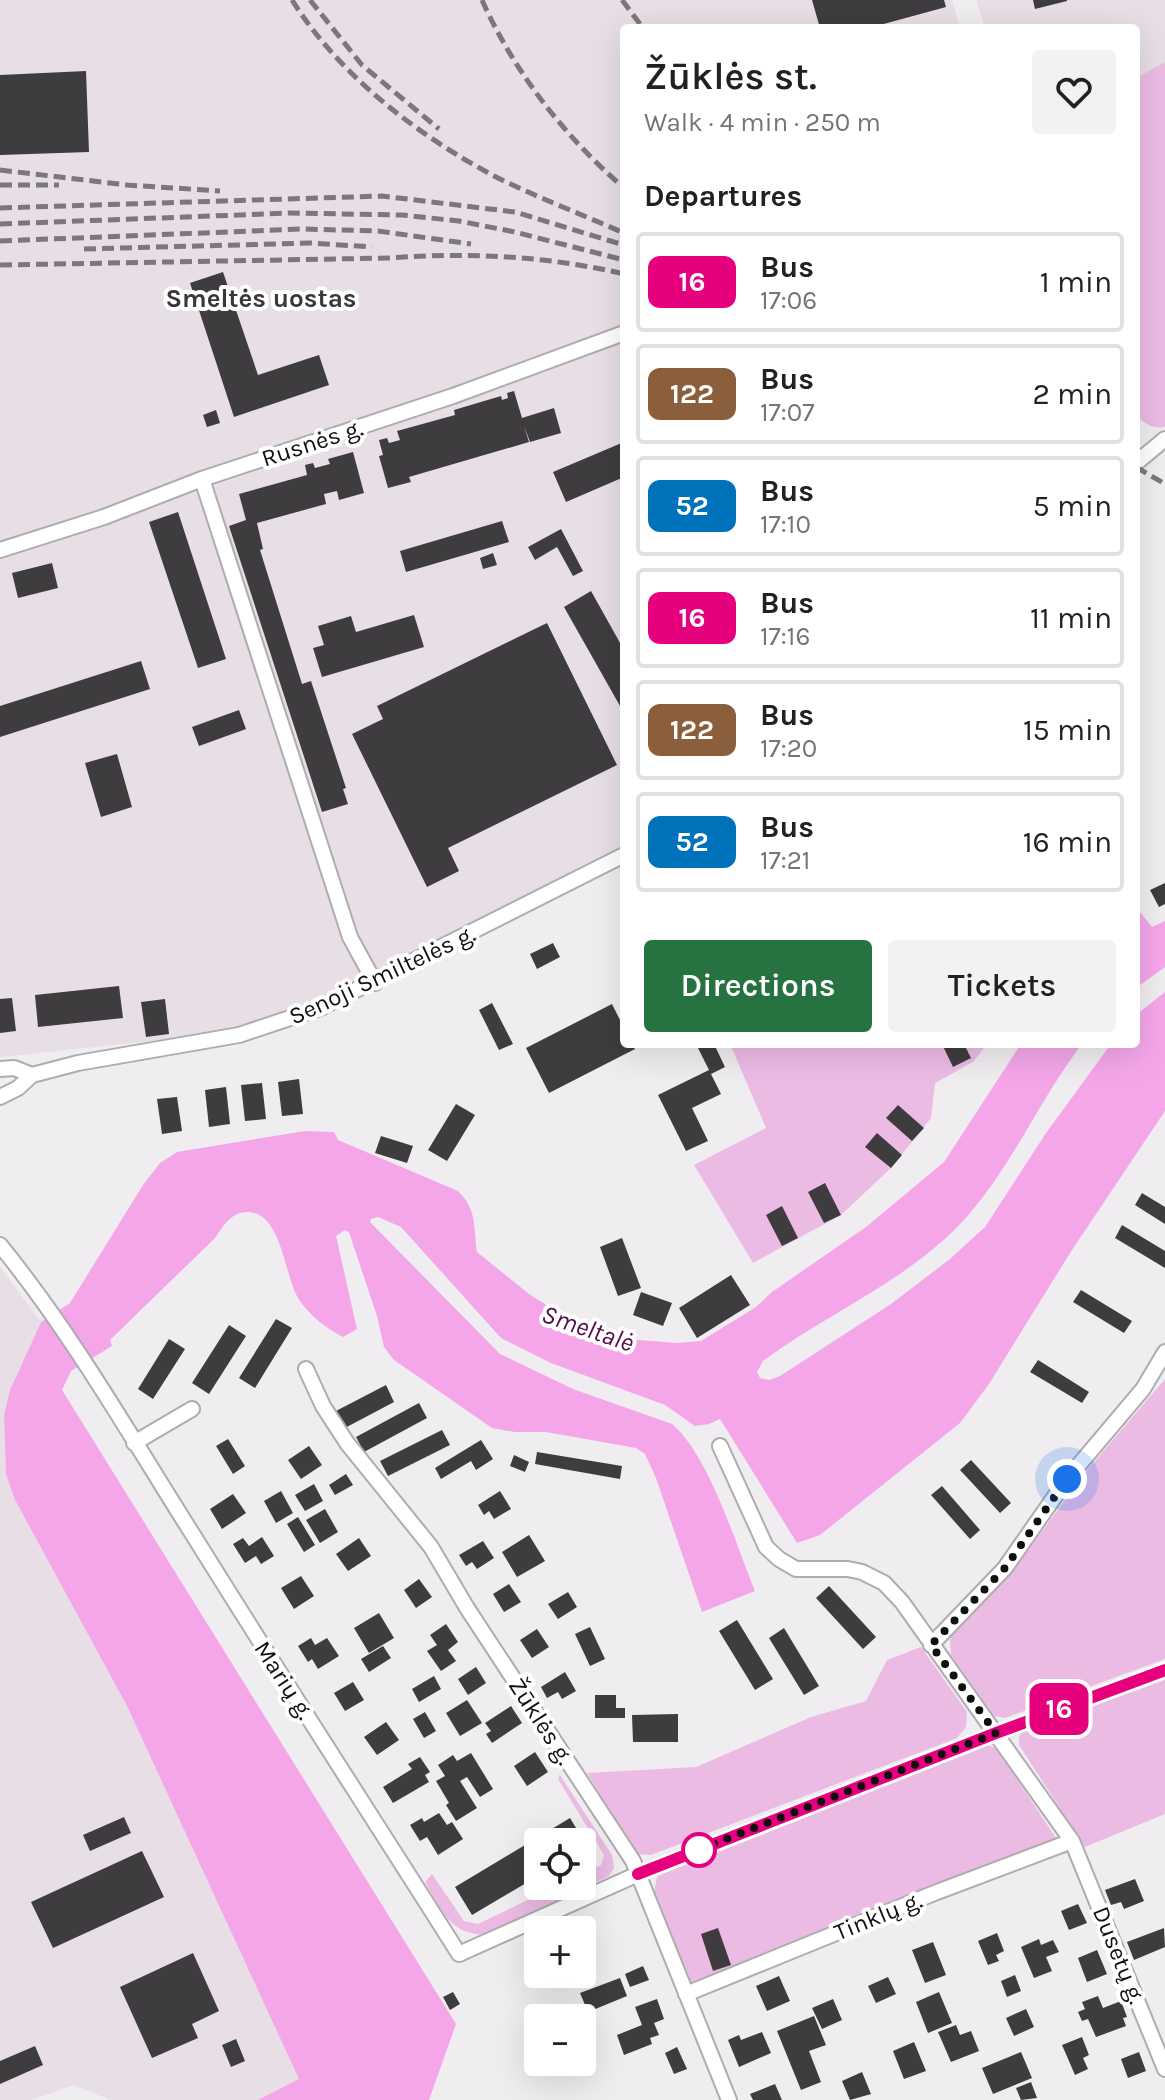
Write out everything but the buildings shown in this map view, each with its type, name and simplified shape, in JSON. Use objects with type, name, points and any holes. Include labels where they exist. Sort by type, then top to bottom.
[{"type":"street","name":"Rusnės g.","points":[[0,550],[453,396],[620,334]]},
{"type":"street","points":[[1140,460],[1165,439]]},
{"type":"street","points":[[202,479],[350,937],[375,983]]},
{"type":"street","name":"Senoji Smiltelės g.","points":[[0,1097],[18,1088],[32,1075],[78,1063],[239,1035],[320,1008],[620,857]]},
{"type":"street","name":"Senoji Smiltelės g.","points":[[0,1069],[14,1068],[32,1075]]},
{"type":"street","name":"Marių g.","points":[[0,1245],[52,1311],[459,1954],[638,1874]]},
{"type":"street","points":[[931,1645],[1005,1568],[1067,1479],[1143,1389],[1165,1352]]},
{"type":"street","name":"Žūklės g.","points":[[306,1369],[323,1406],[347,1443],[431,1547],[633,1861],[729,2100]]},
{"type":"street","points":[[134,1443],[192,1409]]},
{"type":"street","name":"Dusetų g.","points":[[720,1446],[766,1547],[796,1569],[848,1569],[884,1583],[902,1602],[996,1733],[1072,1841],[1165,2069]]},
{"type":"street","points":[[638,1874],[1165,1670]]},
{"type":"street","name":"Tinklų g.","points":[[686,1994],[1072,1841]]},
{"type":"shaded area","points":[[0,0],[952,0],[959,24],[620,24],[620,850],[341,993],[277,1016],[209,1035],[0,1057]]},
{"type":"shaded area","points":[[976,0],[1165,0],[1165,62],[1140,76],[1140,24],[984,24]]},
{"type":"shaded area","points":[[1165,62],[1165,427],[1149,425],[1140,419],[1140,76]]},
{"type":"shaded area","points":[[732,1048],[984,1048],[973,1062],[935,1083],[931,1118],[891,1168],[841,1215],[753,1263],[694,1165],[766,1128]]},
{"type":"shaded area","points":[[0,1267],[41,1322],[10,1390],[4,1415],[6,1474],[15,1500],[127,1706],[300,2079],[258,2100],[110,2100],[74,2085],[32,2100],[0,2100]]},
{"type":"shaded area","points":[[1165,1379],[1165,1659],[1005,1718],[994,1716],[951,1655],[950,1640],[954,1630],[1014,1569],[1089,1468]]},
{"type":"shaded area","points":[[921,1647],[967,1712],[966,1727],[957,1738],[651,1855],[639,1854],[631,1845],[587,1773],[696,1767],[811,1717],[866,1701],[887,1660]]},
{"type":"shaded area","points":[[1165,1680],[1165,1814],[1085,1847],[1019,1745],[1019,1737],[1022,1732]]},
{"type":"shaded area","points":[[988,1745],[997,1749],[1056,1838],[699,1983],[689,1983],[654,1893],[657,1877]]},
{"type":"shaded area","points":[[560,1775],[594,1828],[588,1828],[558,1779]]},
{"type":"shaded area","points":[[596,1830],[612,1855],[614,1868],[609,1876],[596,1882],[596,1867],[601,1865],[604,1855],[596,1842]]},
{"type":"shaded area","points":[[432,1874],[464,1921],[478,1924],[528,1900],[559,1900],[487,1934],[475,1934],[456,1926],[442,1911],[425,1882]]},
{"type":"water","points":[[1140,912],[1152,927],[1165,921],[1165,967],[1140,985]]},
{"type":"water","name":"Smeltalė","points":[[1165,992],[1165,1111],[1070,1253],[989,1384],[960,1423],[820,1535],[797,1543],[720,1419],[695,1426],[665,1405],[551,1363],[501,1338],[401,1227],[378,1217],[371,1219],[370,1222],[500,1354],[573,1389],[672,1424],[685,1438],[710,1478],[755,1591],[702,1612],[645,1454],[636,1448],[546,1432],[492,1428],[394,1360],[384,1347],[349,1232],[345,1230],[336,1236],[357,1329],[343,1337],[319,1322],[300,1301],[269,1223],[260,1215],[248,1212],[228,1220],[215,1238],[110,1340],[112,1346],[71,1371],[62,1390],[456,2024],[429,2100],[258,2100],[299,2079],[127,1706],[15,1500],[6,1474],[4,1415],[10,1390],[41,1322],[70,1303],[143,1185],[160,1163],[177,1152],[305,1131],[334,1132],[338,1140],[458,1191],[472,1212],[477,1252],[529,1294],[562,1315],[626,1339],[677,1343],[701,1341],[756,1307],[772,1292],[866,1227],[944,1162],[1018,1048],[1079,1048],[996,1179],[963,1221],[917,1262],[763,1361],[757,1372],[760,1378],[769,1380],[780,1376],[891,1304],[950,1259],[985,1227],[1046,1133],[1108,1048],[1140,1048],[1140,1012]]},
{"type":"railway","points":[[292,0],[333,54],[408,122],[494,176],[620,231]]},
{"type":"railway","points":[[310,0],[362,65],[439,129]]},
{"type":"railway","points":[[482,0],[525,78],[581,147],[620,184]]},
{"type":"railway","points":[[622,0],[640,24]]},
{"type":"railway","points":[[0,170],[127,185],[220,191]]},
{"type":"railway","points":[[0,185],[59,185]]},
{"type":"railway","points":[[0,208],[382,196],[515,212],[620,244]]},
{"type":"railway","points":[[0,224],[291,213],[402,215],[459,221],[515,232],[620,259]]},
{"type":"railway","points":[[0,241],[302,229],[378,231],[471,244]]},
{"type":"railway","points":[[84,249],[311,243],[372,247]]},
{"type":"railway","points":[[0,265],[449,255],[537,259],[620,273]]},
{"type":"railway","points":[[1140,469],[1165,484]]},
{"type":"bus line","name":"16","points":[[638,1874],[1165,1670]]},
{"type":"district","name":"Smeltės uostas","points":[[261,298]]},
{"type":"route","points":[[699,1850],[693,1852],[996,1733],[931,1645],[1005,1568],[1067,1479]]}]
